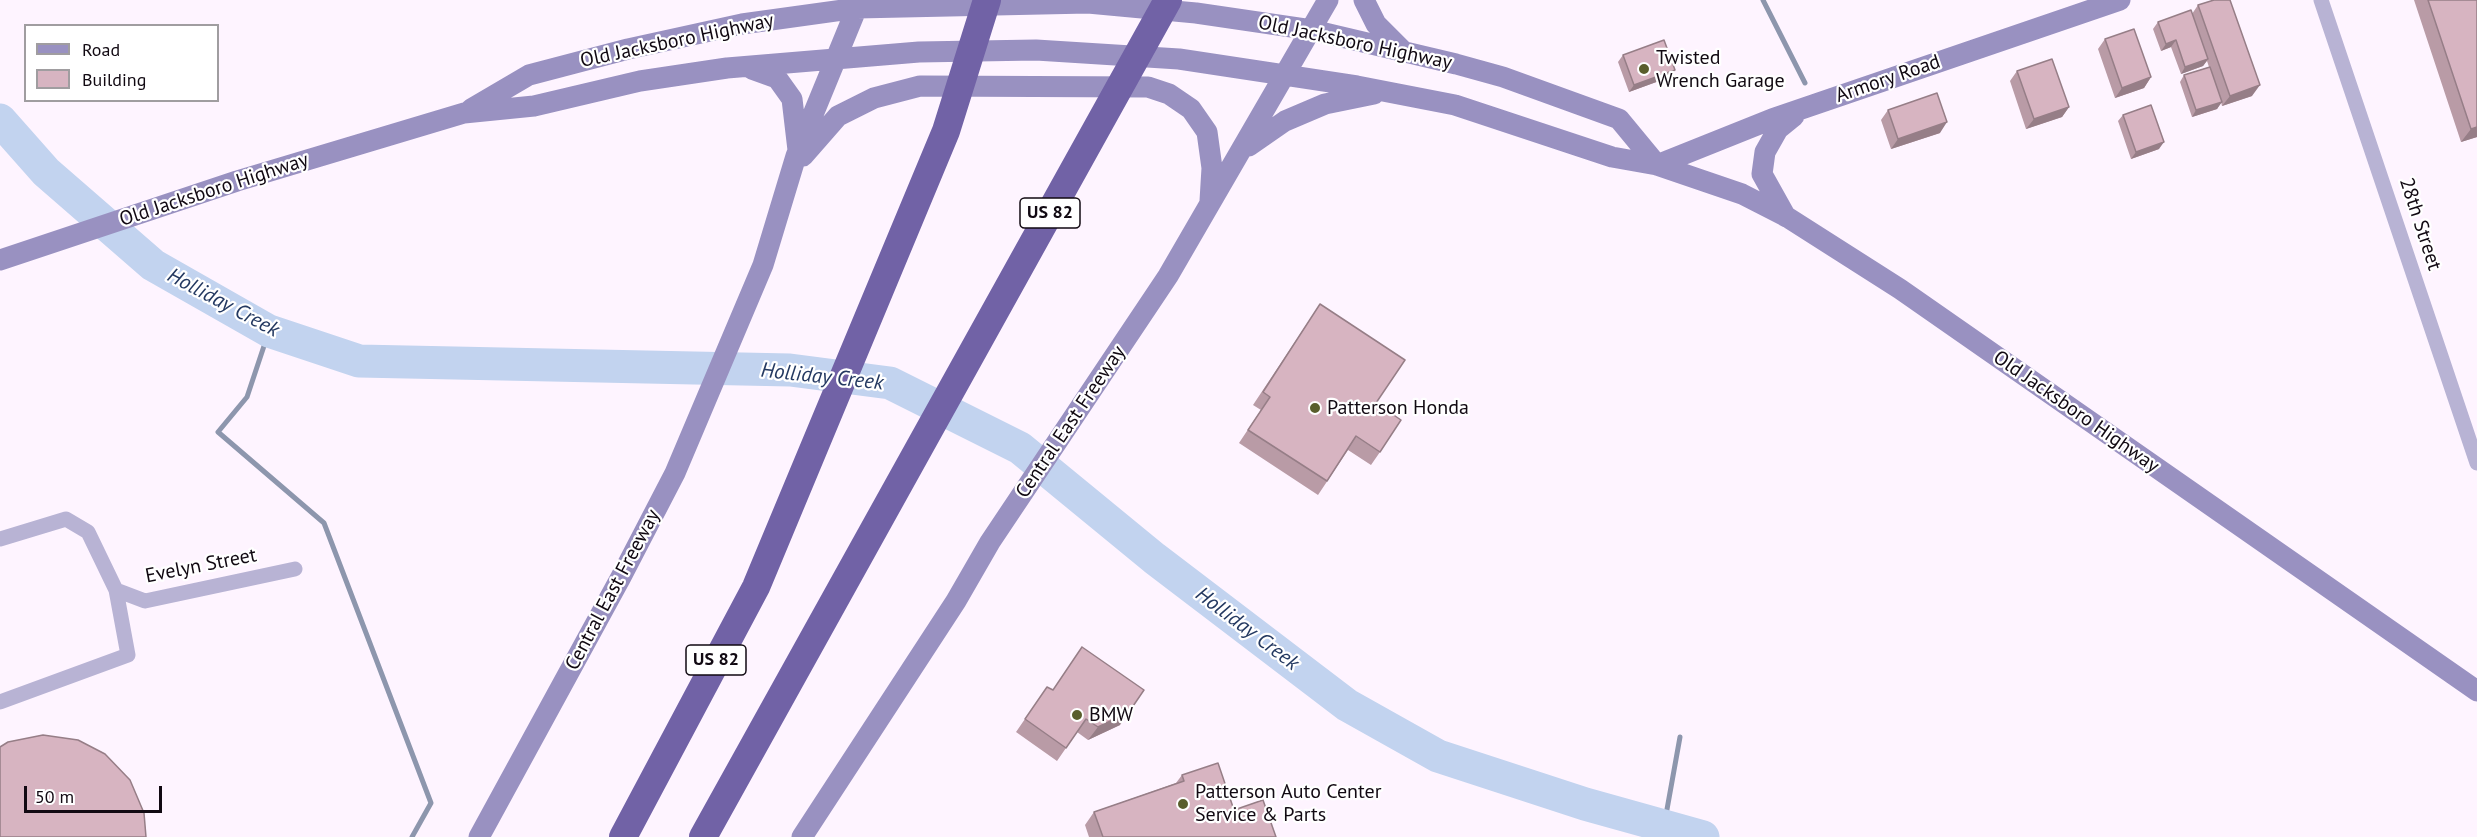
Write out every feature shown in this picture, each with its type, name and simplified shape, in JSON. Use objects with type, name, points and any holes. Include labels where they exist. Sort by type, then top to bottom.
[{"type":"highway","name":"US 82","points":[[623,837],[756,587],[946,131],[987,0]]},
{"type":"highway","name":"US 82","points":[[703,837],[888,500],[1168,0]]},
{"type":"main road","points":[[781,18],[809,0]]},
{"type":"main road","name":"Central East Freeway","points":[[802,837],[956,601],[990,542],[1168,276],[1328,0]]},
{"type":"main road","points":[[1364,0],[1376,24],[1404,52]]},
{"type":"main road","name":"Armory Road","points":[[1658,165],[1804,109],[2120,0]]},
{"type":"main road","name":"Old Jacksboro Highway","points":[[465,113],[529,75],[628,49],[742,24],[858,4],[1088,3],[1196,13],[1312,30],[1503,77],[1619,119],[1658,165]]},
{"type":"main road","name":"Central East Freeway","points":[[479,837],[675,473],[763,265],[796,160],[858,4]]},
{"type":"main road","name":"Old Jacksboro Highway","points":[[8,257],[237,181],[465,113],[534,106],[640,81],[743,66],[919,52],[1036,50],[1179,59],[1287,74],[1455,105],[1611,157],[1658,165],[1742,194],[1787,217],[1900,289],[2477,691]]},
{"type":"main road","points":[[743,66],[777,78],[792,99],[796,160]]},
{"type":"main road","points":[[796,160],[838,116],[874,98],[920,86],[1148,87],[1169,94],[1191,108],[1207,132],[1212,168],[1210,205]]},
{"type":"main road","points":[[1242,151],[1285,121],[1325,104],[1385,92]]},
{"type":"main road","points":[[1787,217],[1762,174],[1765,152],[1778,129],[1804,109]]},
{"type":"street","name":"28th Street","points":[[2321,0],[2477,463]]},
{"type":"street","points":[[0,539],[66,519],[88,532],[116,590],[128,655],[0,702]]},
{"type":"street","name":"Evelyn Street","points":[[116,590],[145,601],[295,569]]},
{"type":"building","points":[[2214,0],[2230,0],[2260,85],[2230,96],[2198,5]]},
{"type":"building","points":[[2428,0],[2477,0],[2477,127],[2471,129]]},
{"type":"building","points":[[2191,10],[2208,59],[2185,67],[2176,40],[2166,44],[2158,22]]},
{"type":"building","points":[[2134,29],[2151,77],[2122,88],[2105,39]]},
{"type":"building","name":"Twisted Wrench Garage","points":[[1664,40],[1675,70],[1634,85],[1623,55]]},
{"type":"building","points":[[2052,59],[2069,107],[2034,119],[2017,71]]},
{"type":"building","points":[[2210,67],[2222,102],[2196,110],[2184,75]]},
{"type":"building","points":[[1937,93],[1947,122],[1898,139],[1888,110]]},
{"type":"building","points":[[2151,105],[2164,142],[2136,152],[2123,115]]},
{"type":"building","name":"Patterson Honda","points":[[1320,304],[1405,360],[1376,403],[1401,420],[1380,452],[1356,436],[1327,481],[1248,430],[1270,397],[1263,392]]},
{"type":"building","name":"BMW","points":[[1082,647],[1144,690],[1129,712],[1098,727],[1086,719],[1066,748],[1025,719],[1047,687],[1053,690]]},
{"type":"building","points":[[43,735],[78,740],[105,754],[130,780],[144,813],[146,837],[0,837],[0,747],[8,742]]},
{"type":"building","name":"Patterson Auto Center Service & Parts","points":[[1218,763],[1234,810],[1263,800],[1276,837],[1103,837],[1094,812],[1184,781],[1182,775]]},
{"type":"waterway","points":[[1763,0],[1805,83]]},
{"type":"waterway","name":"Holliday Creek","points":[[0,120],[46,172],[153,265],[269,331],[359,361],[790,370],[890,383],[1020,448],[1154,558],[1347,705],[1438,756],[1585,804],[1703,837]]},
{"type":"waterway","points":[[269,331],[247,397],[218,432],[324,523],[431,803],[412,837]]},
{"type":"waterway","points":[[1664,826],[1680,737]]},
{"type":"place","name":"Twisted Wrench Garage","points":[[1644,69]]},
{"type":"place","name":"Patterson Honda","points":[[1315,408]]},
{"type":"place","name":"BMW","points":[[1077,715]]},
{"type":"place","name":"Patterson Auto Center Service & Parts","points":[[1183,804]]}]
